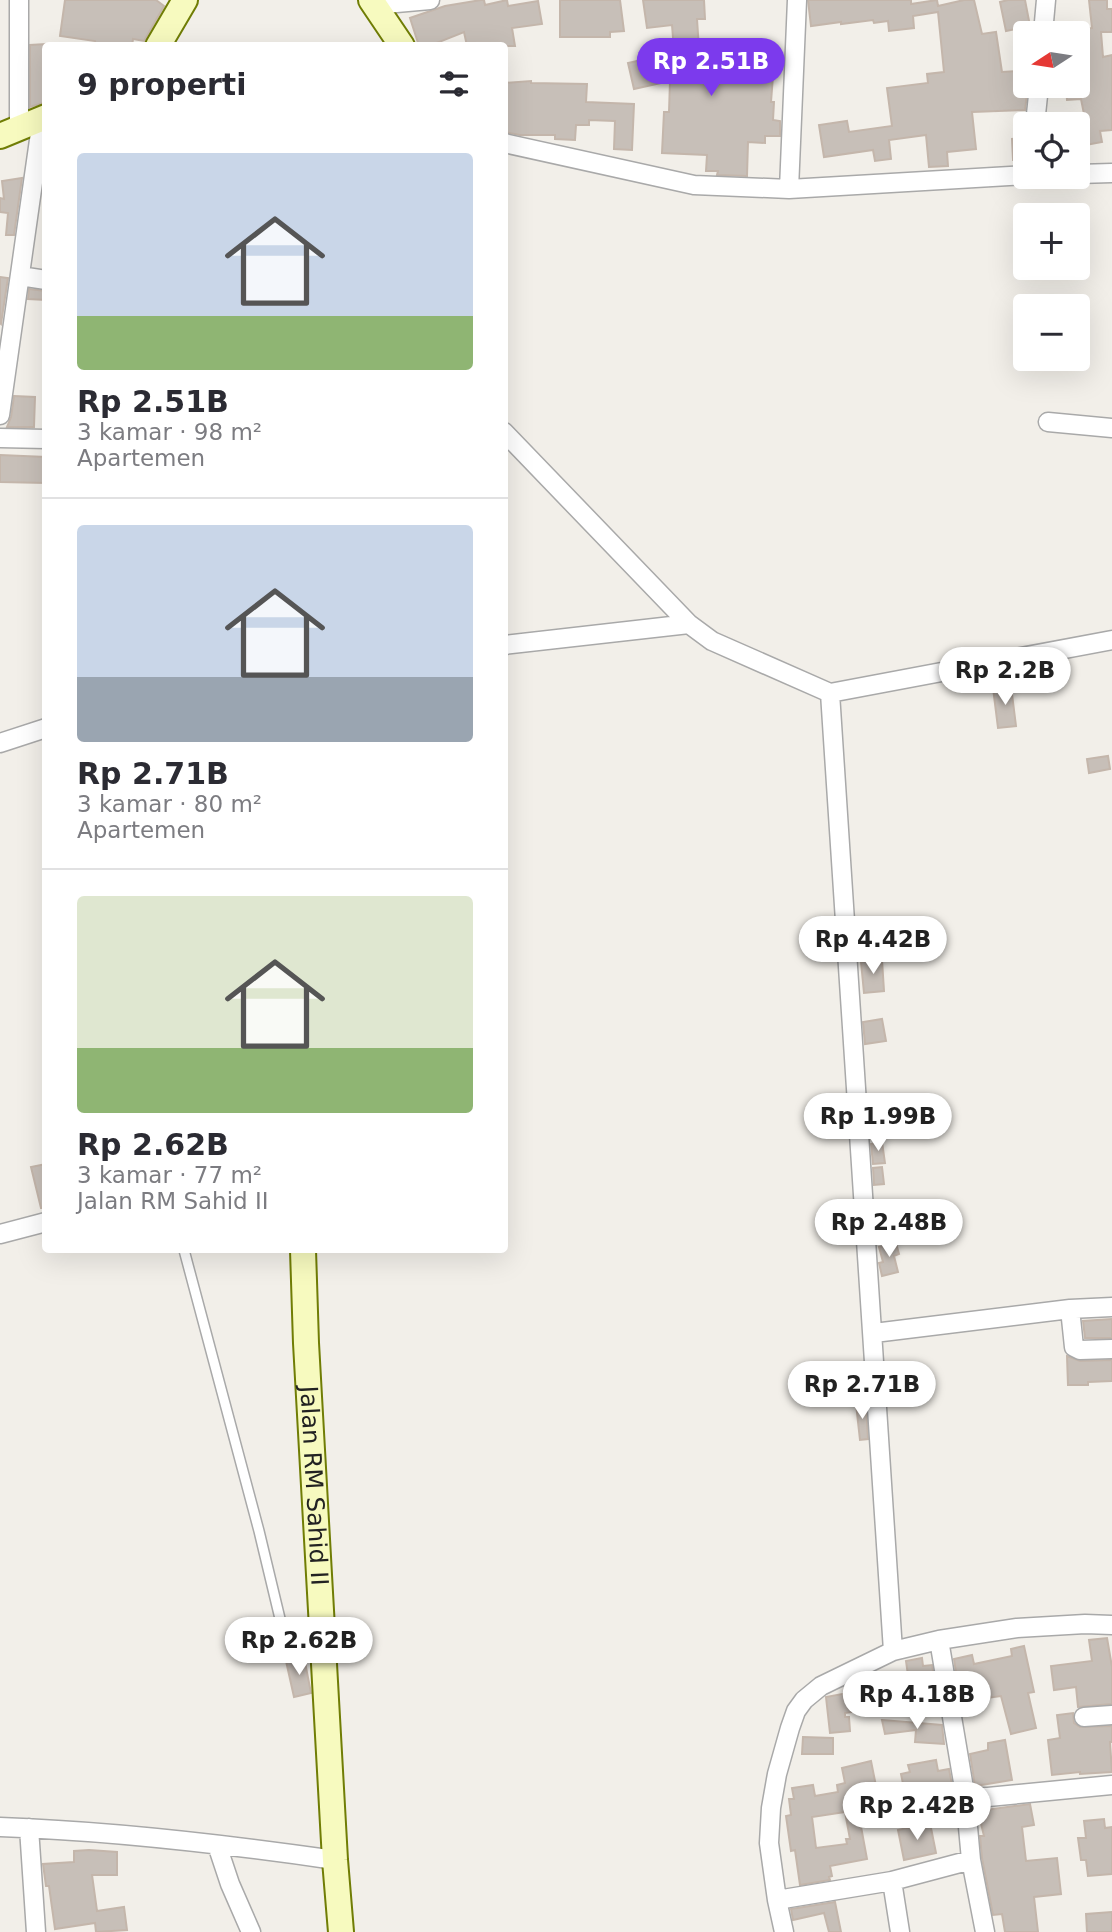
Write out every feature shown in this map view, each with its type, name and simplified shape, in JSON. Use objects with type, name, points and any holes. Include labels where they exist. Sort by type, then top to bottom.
[{"type":"street","points":[[19,0],[9,133],[42,119]]},
{"type":"street","points":[[160,42],[185,0]]},
{"type":"street","points":[[373,2],[430,0]]},
{"type":"street","points":[[789,189],[797,0]]},
{"type":"street","points":[[1044,21],[1046,0]]},
{"type":"street","points":[[373,2],[399,42]]},
{"type":"street","points":[[0,415],[42,131]]},
{"type":"street","points":[[508,144],[694,185],[789,189],[1013,176]]},
{"type":"street","points":[[1090,174],[1112,173]]},
{"type":"street","points":[[20,276],[42,279]]},
{"type":"street","points":[[1048,422],[1112,428]]},
{"type":"street","points":[[508,436],[689,624],[712,641],[830,693],[1112,640]]},
{"type":"street","points":[[0,438],[42,439]]},
{"type":"street","points":[[508,645],[689,624]]},
{"type":"street","points":[[830,693],[893,1651]]},
{"type":"street","points":[[0,743],[42,729]]},
{"type":"street","points":[[0,1234],[42,1223]]},
{"type":"street","name":"Jalan RM Sahid II","points":[[303,1253],[306,1343],[341,1932]]},
{"type":"street","points":[[874,1333],[1112,1307]]},
{"type":"street","points":[[1070,1310],[1074,1347],[1080,1350],[1112,1349]]},
{"type":"street","points":[[784,1932],[769,1843],[771,1808],[777,1774],[796,1711],[804,1700],[821,1686],[893,1651],[939,1640],[1017,1628],[1112,1625]]},
{"type":"street","points":[[939,1640],[965,1794],[971,1860],[985,1932]]},
{"type":"street","points":[[1084,1717],[1112,1715]]},
{"type":"street","points":[[965,1794],[968,1797],[988,1797],[1112,1785]]},
{"type":"street","points":[[0,1827],[61,1829],[335,1860]]},
{"type":"street","points":[[29,1828],[36,1932]]},
{"type":"street","points":[[217,1845],[251,1932]]},
{"type":"street","points":[[777,1900],[892,1881],[971,1860]]},
{"type":"street","points":[[892,1881],[900,1932]]},
{"type":"lane","points":[[185,1253],[259,1531],[288,1652]]},
{"type":"building","points":[[65,0],[156,0],[164,6],[144,41],[133,39],[133,42],[95,42],[60,36]]},
{"type":"building","points":[[484,0],[485,5],[507,0],[508,6],[538,1],[542,24],[512,28],[515,46],[508,46],[508,42],[466,42],[464,32],[439,42],[418,42],[410,18],[445,6]]},
{"type":"building","points":[[560,0],[620,0],[624,31],[610,32],[610,37],[560,37]]},
{"type":"building","points":[[643,0],[704,0],[705,19],[697,19],[699,49],[709,49],[711,71],[773,76],[773,120],[780,121],[780,136],[765,136],[765,143],[748,142],[747,176],[717,175],[718,171],[706,171],[707,155],[662,153],[664,112],[669,112],[670,81],[685,82],[682,50],[674,50],[672,25],[647,28]]},
{"type":"building","points":[[808,0],[911,0],[911,4],[937,0],[938,6],[974,0],[982,34],[996,32],[1002,72],[1013,71],[1013,98],[1026,98],[1025,110],[972,112],[976,149],[947,152],[948,166],[929,167],[926,135],[889,140],[891,159],[875,161],[873,150],[824,157],[819,125],[847,121],[849,132],[892,126],[887,88],[928,83],[927,74],[944,72],[938,12],[913,16],[914,28],[889,31],[888,21],[874,23],[873,20],[811,26]]},
{"type":"building","points":[[1025,0],[1029,21],[1013,21],[1013,30],[1006,31],[1000,2]]},
{"type":"building","points":[[1089,0],[1107,0],[1107,9],[1112,9],[1112,32],[1101,32],[1103,57],[1112,55],[1112,130],[1100,131],[1102,142],[1090,144],[1090,112],[1084,112],[1081,99],[1067,98],[1090,98],[1092,28]]},
{"type":"building","points":[[42,44],[42,103],[30,107],[30,45]]},
{"type":"building","points":[[655,57],[661,83],[634,89],[628,63]]},
{"type":"building","points":[[508,83],[587,84],[586,102],[634,104],[632,150],[614,149],[615,121],[589,120],[589,125],[576,125],[575,140],[555,139],[555,135],[508,133]]},
{"type":"building","points":[[22,178],[14,235],[6,235],[8,213],[0,212],[0,198],[4,199],[2,181]]},
{"type":"building","points":[[0,277],[8,278],[1,324],[0,323]]},
{"type":"building","points":[[29,289],[42,291],[42,300],[28,299]]},
{"type":"building","points":[[14,396],[35,397],[34,427],[7,427]]},
{"type":"building","points":[[0,455],[42,457],[42,483],[0,482]]},
{"type":"building","points":[[1011,686],[1016,726],[998,728],[993,688]]},
{"type":"building","points":[[1108,756],[1110,769],[1089,773],[1087,759]]},
{"type":"building","points":[[882,960],[884,991],[864,993],[861,962]]},
{"type":"building","points":[[882,1019],[886,1041],[865,1044],[863,1022]]},
{"type":"building","points":[[882,1142],[885,1163],[873,1164],[871,1144]]},
{"type":"building","points":[[42,1165],[42,1208],[41,1208],[31,1167]]},
{"type":"building","points":[[882,1167],[884,1184],[874,1185],[873,1168]]},
{"type":"building","points":[[896,1243],[899,1254],[894,1256],[898,1272],[882,1276],[879,1263],[883,1262],[879,1247]]},
{"type":"building","points":[[1112,1319],[1112,1338],[1085,1338],[1083,1321]]},
{"type":"building","points":[[1067,1356],[1080,1361],[1112,1360],[1112,1381],[1068,1385]]},
{"type":"building","points":[[866,1403],[868,1439],[860,1440],[856,1404]]},
{"type":"building","points":[[1107,1638],[1112,1667],[1112,1704],[1078,1707],[1076,1687],[1054,1690],[1051,1666],[1092,1661],[1089,1640]]},
{"type":"building","points":[[1024,1646],[1034,1692],[1028,1693],[1036,1728],[1011,1734],[1001,1696],[973,1700],[971,1691],[959,1693],[954,1659],[972,1655],[974,1664],[1012,1656],[1011,1649]]},
{"type":"building","points":[[304,1657],[311,1693],[294,1697],[286,1661]]},
{"type":"building","points":[[922,1658],[923,1666],[932,1665],[935,1682],[927,1683],[930,1700],[912,1703],[906,1661]]},
{"type":"building","points":[[863,1684],[866,1710],[845,1713],[845,1717],[849,1717],[850,1731],[830,1733],[826,1697],[848,1693],[847,1686]]},
{"type":"building","points":[[1073,1713],[1074,1723],[1080,1727],[1112,1726],[1112,1772],[1052,1775],[1048,1740],[1060,1738],[1057,1715]]},
{"type":"building","points":[[882,1720],[942,1725],[944,1744],[915,1742],[916,1730],[885,1734]]},
{"type":"building","points":[[803,1737],[833,1738],[833,1754],[802,1754]]},
{"type":"building","points":[[1005,1740],[1012,1780],[975,1786],[970,1754],[988,1750],[988,1743]]},
{"type":"building","points":[[936,1760],[938,1771],[949,1769],[954,1795],[907,1803],[901,1774],[910,1772],[908,1765]]},
{"type":"building","points":[[871,1761],[879,1801],[857,1805],[867,1859],[830,1866],[830,1880],[800,1885],[786,1816],[791,1815],[789,1799],[794,1799],[792,1788],[813,1785],[815,1796],[838,1792],[837,1785],[845,1783],[842,1768]],"holes":[[[845,1812],[850,1839],[846,1839],[847,1844],[816,1848],[812,1817]]]},
{"type":"building","points":[[1030,1804],[1034,1825],[1022,1827],[1026,1861],[1057,1858],[1061,1894],[1034,1897],[1038,1932],[1005,1932],[1002,1914],[993,1915],[982,1858],[980,1836],[984,1836],[978,1811]]},
{"type":"building","points":[[1104,1819],[1105,1828],[1112,1827],[1112,1874],[1088,1876],[1086,1860],[1081,1860],[1078,1838],[1086,1838],[1084,1821]]},
{"type":"building","points":[[930,1823],[936,1853],[904,1860],[898,1830]]},
{"type":"building","points":[[74,1851],[117,1852],[117,1875],[92,1875],[97,1911],[124,1907],[127,1930],[96,1932],[95,1923],[55,1929],[43,1864],[74,1862]]},
{"type":"building","points":[[835,1902],[841,1932],[829,1932],[824,1913],[793,1920],[791,1909]]},
{"type":"building","points":[[1112,1912],[1112,1932],[1087,1932],[1086,1914]]}]
